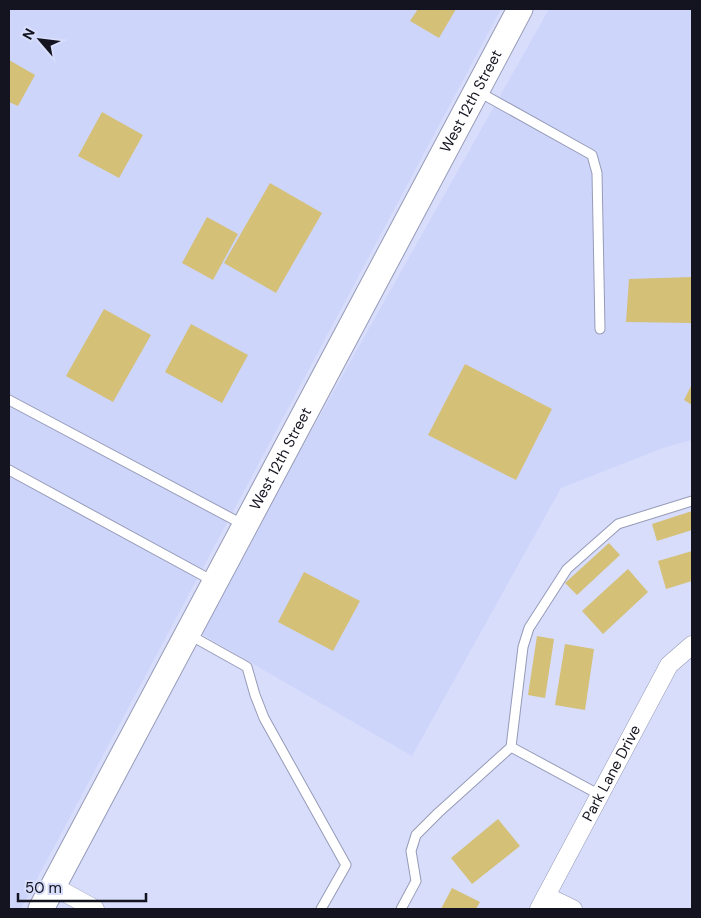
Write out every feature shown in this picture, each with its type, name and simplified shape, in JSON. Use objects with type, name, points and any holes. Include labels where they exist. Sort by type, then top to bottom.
[{"type":"main road","name":"West 12th Street","points":[[41,909],[520,9]]},
{"type":"street","name":"Park Lane Drive","points":[[542,902],[669,665],[692,645]]},
{"type":"street","points":[[53,886],[95,909]]},
{"type":"street","points":[[542,902],[573,909]]},
{"type":"lane","points":[[476,90],[592,155],[597,173],[600,329]]},
{"type":"lane","points":[[9,400],[245,525]]},
{"type":"lane","points":[[9,470],[214,581]]},
{"type":"lane","points":[[400,909],[416,881],[411,851],[416,835],[511,747],[523,647],[529,628],[567,569],[618,524],[692,501]]},
{"type":"lane","points":[[187,634],[247,668],[264,718],[346,865],[321,909]]},
{"type":"lane","points":[[511,747],[600,795]]},
{"type":"shaded area","points":[[9,9],[501,9],[21,909],[9,909]]},
{"type":"shaded area","points":[[549,9],[692,9],[692,440],[663,448],[561,488],[412,756],[198,632]]},
{"type":"building","points":[[418,9],[456,9],[439,38],[410,21]]},
{"type":"building","points":[[9,60],[35,75],[18,106],[9,102]]},
{"type":"building","points":[[102,112],[143,135],[119,178],[78,156]]},
{"type":"building","points":[[270,183],[322,213],[276,293],[224,263]]},
{"type":"building","points":[[207,217],[238,234],[213,280],[182,263]]},
{"type":"building","points":[[692,277],[692,323],[626,322],[629,279]]},
{"type":"building","points":[[104,309],[151,335],[113,402],[66,376]]},
{"type":"building","points":[[191,324],[248,355],[222,403],[165,372]]},
{"type":"building","points":[[465,364],[552,409],[516,480],[428,435]]},
{"type":"building","points":[[692,384],[692,405],[684,400]]},
{"type":"building","points":[[692,511],[692,530],[657,541],[652,524]]},
{"type":"building","points":[[609,543],[620,555],[577,595],[565,583]]},
{"type":"building","points":[[692,551],[692,581],[666,589],[658,561]]},
{"type":"building","points":[[628,569],[648,592],[603,634],[582,611]]},
{"type":"building","points":[[304,572],[360,601],[333,651],[278,622]]},
{"type":"building","points":[[537,636],[554,639],[545,698],[528,695]]},
{"type":"building","points":[[565,644],[594,649],[585,710],[555,705]]},
{"type":"building","points":[[498,819],[520,846],[472,884],[451,858]]},
{"type":"building","points":[[452,888],[480,902],[476,909],[441,909]]}]
